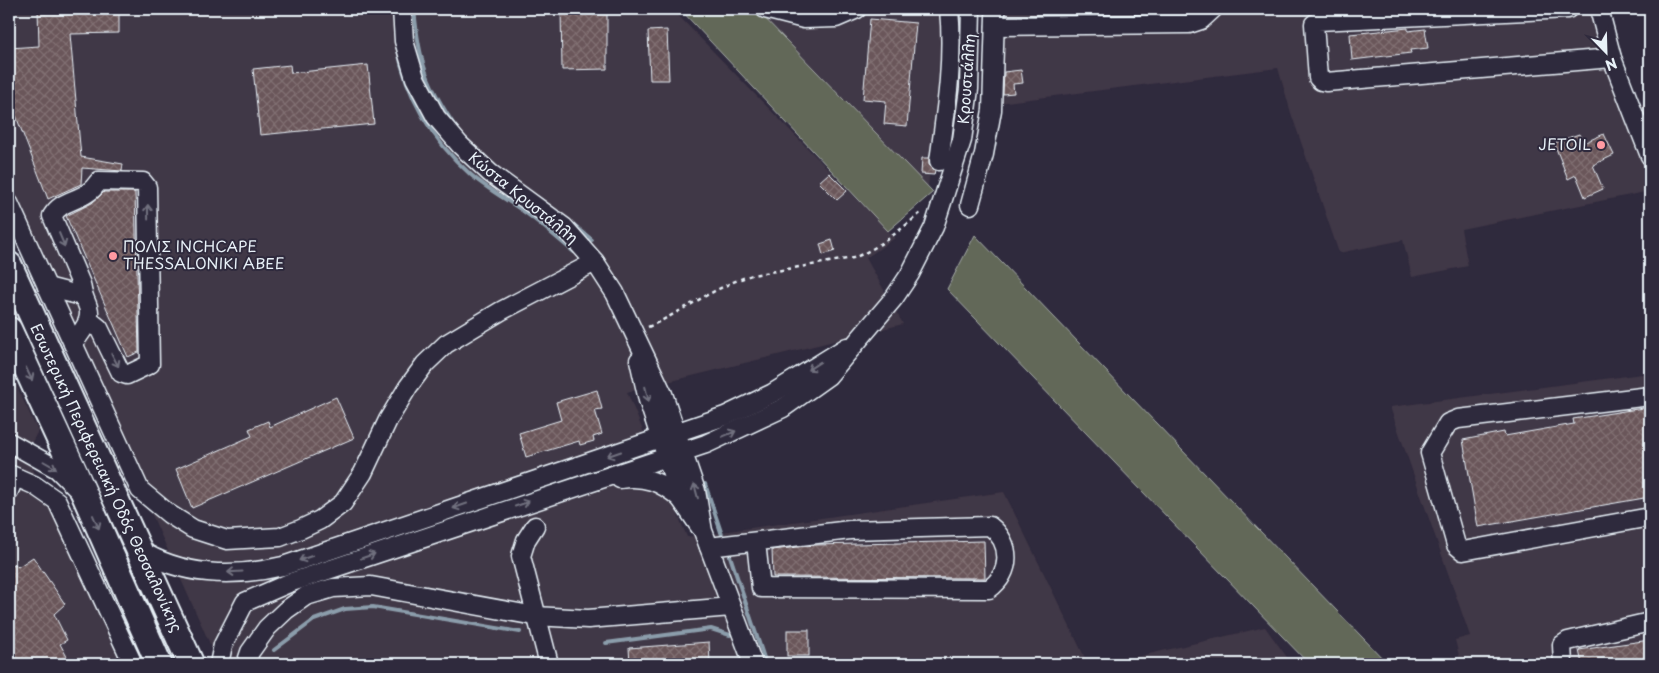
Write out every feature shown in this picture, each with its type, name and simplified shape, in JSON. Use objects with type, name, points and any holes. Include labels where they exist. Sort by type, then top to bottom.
[{"type":"highway","name":"Εσωτερική Περιφερειακή Οδός Θεσσαλονίκης","points":[[9,265],[191,664]]},
{"type":"highway","name":"Εσωτερική Περιφερειακή Οδός Θεσσαλονίκης","points":[[9,330],[159,664]]},
{"type":"street","name":"Κώστα Κρυστάλλη","points":[[402,9],[404,41],[415,78],[436,117],[460,145],[490,173],[564,227],[595,262],[615,293],[632,330],[648,400],[668,436],[683,452],[696,491],[706,539],[753,664]]},
{"type":"street","points":[[765,9],[804,19],[836,18],[857,9]]},
{"type":"street","points":[[939,161],[950,83],[952,40],[949,9]]},
{"type":"street","name":"Κρουστάλλη","points":[[856,342],[876,321],[910,274],[927,243],[942,206],[964,132],[970,89],[971,9]]},
{"type":"street","points":[[970,205],[984,154],[992,110],[995,26],[998,9]]},
{"type":"street","points":[[995,26],[1190,24],[1201,20],[1213,9]]},
{"type":"street","points":[[1568,9],[1318,21],[1314,24],[1318,78],[1326,82],[1612,58]]},
{"type":"street","points":[[1599,9],[1612,58],[1650,156]]},
{"type":"street","points":[[73,344],[89,320],[89,308],[82,296],[81,284],[52,216],[57,208],[89,194],[99,181],[143,182],[147,187],[150,364],[128,375],[121,373],[99,328],[89,320]]},
{"type":"street","points":[[9,203],[140,490],[169,514],[193,529],[227,540],[280,537],[320,520],[343,503],[363,473],[388,420],[408,387],[426,364],[446,344],[501,311],[595,262]]},
{"type":"street","points":[[47,287],[82,296]]},
{"type":"street","points":[[138,549],[167,565],[190,570],[210,573],[264,570],[668,436],[749,405],[856,342]]},
{"type":"street","points":[[219,664],[223,645],[245,602],[289,583],[683,452],[730,434],[782,408],[828,376],[856,342]]},
{"type":"street","points":[[1650,396],[1458,419],[1448,423],[1430,453],[1456,545],[1463,552],[1650,517]]},
{"type":"street","name":"Κώστα Κρυστάλλη","points":[[668,436],[666,457],[680,498],[706,539]]},
{"type":"street","points":[[9,442],[57,469],[85,497]]},
{"type":"street","points":[[580,485],[642,477],[666,486],[680,498]]},
{"type":"street","points":[[11,481],[34,485],[57,501],[133,664]]},
{"type":"street","points":[[535,526],[526,540],[521,556],[535,616],[549,664]]},
{"type":"street","points":[[706,539],[756,542],[850,530],[990,526],[1004,542],[1007,556],[1004,572],[995,585],[988,589],[761,588],[756,542]]},
{"type":"street","points":[[246,664],[250,652],[267,628],[286,610],[306,596],[333,588],[371,586],[535,616],[588,619],[731,607]]},
{"type":"street","points":[[1563,664],[1562,645],[1568,641],[1650,622]]},
{"type":"path","points":[[632,330],[647,328],[670,318],[692,302],[736,280],[752,275],[852,258],[865,254],[886,241],[925,210]]},
{"type":"shaded area","points":[[9,9],[672,9],[895,238],[866,258],[903,324],[627,392],[687,537],[1004,492],[1088,664],[219,664],[9,197]]},
{"type":"shaded area","points":[[756,9],[941,9],[943,48],[928,187]]},
{"type":"shaded area","points":[[1006,9],[1596,9],[1637,106],[1650,104],[1650,191],[1461,229],[1468,266],[1412,277],[1403,240],[1339,253],[1291,113],[1278,68],[999,103],[1002,34]]},
{"type":"shaded area","points":[[9,370],[38,431],[25,455],[58,520],[123,664],[9,664]]},
{"type":"shaded area","points":[[1650,373],[1650,664],[1461,664],[1455,640],[1470,636],[1390,407]]},
{"type":"shaded area","points":[[1265,627],[1292,664],[1106,664]]},
{"type":"green space","points":[[680,9],[756,9],[933,192],[888,231]]},
{"type":"green space","points":[[975,235],[1388,664],[1309,664],[947,289]]},
{"type":"building","points":[[38,9],[119,9],[119,33],[70,34],[81,157],[123,164],[122,171],[82,168],[81,184],[48,199],[9,98],[9,48],[39,46]]},
{"type":"building","points":[[561,9],[607,9],[607,69],[562,70]]},
{"type":"building","points":[[870,19],[916,23],[907,126],[884,124],[886,101],[863,99]]},
{"type":"building","points":[[1408,28],[1408,31],[1425,29],[1428,48],[1410,50],[1411,53],[1352,60],[1350,34]]},
{"type":"building","points":[[667,30],[669,80],[650,80],[648,31]]},
{"type":"building","points":[[290,65],[291,73],[368,65],[374,124],[260,135],[253,69]]},
{"type":"building","points":[[1021,70],[1023,83],[1013,84],[1014,93],[1003,94],[1004,72]]},
{"type":"building","points":[[1579,134],[1583,143],[1604,134],[1614,155],[1593,165],[1603,189],[1585,197],[1576,175],[1568,179],[1554,143]]},
{"type":"building","points":[[922,158],[929,158],[929,165],[935,170],[934,175],[921,174]]},
{"type":"building","points":[[829,173],[847,191],[837,200],[819,182]]},
{"type":"building","points":[[104,192],[135,192],[139,352],[128,357],[66,216],[92,203]]},
{"type":"building","points":[[832,240],[835,251],[823,255],[820,244]]},
{"type":"building","points":[[597,390],[602,409],[595,410],[602,434],[593,437],[594,441],[580,445],[579,441],[526,457],[519,433],[561,420],[556,402]]},
{"type":"building","points":[[336,397],[354,438],[192,508],[176,469],[252,436],[249,429],[268,421],[270,427]]},
{"type":"building","points":[[1650,407],[1650,497],[1478,527],[1463,440],[1504,432],[1505,436],[1574,424],[1573,419]]},
{"type":"building","points":[[984,541],[985,578],[773,577],[772,550],[815,545]]},
{"type":"building","points":[[33,557],[65,604],[54,614],[67,640],[60,644],[71,664],[9,664],[9,568],[15,564],[18,567]]},
{"type":"building","points":[[787,630],[809,630],[809,656],[787,656]]},
{"type":"building","points":[[1650,640],[1650,664],[1582,664],[1579,650]]},
{"type":"building","points":[[709,642],[710,664],[630,664],[629,648]]},
{"type":"waterway","points":[[414,9],[418,44],[426,72],[437,98],[456,128]]},
{"type":"waterway","points":[[397,46],[401,64],[414,100],[433,132],[456,161],[477,180],[530,216],[574,252]]},
{"type":"waterway","points":[[537,197],[555,210]]},
{"type":"waterway","points":[[573,224],[592,240]]},
{"type":"waterway","points":[[705,484],[722,535]]},
{"type":"waterway","points":[[730,556],[766,664]]},
{"type":"waterway","points":[[274,650],[314,620],[345,609],[373,607],[520,632]]},
{"type":"waterway","points":[[606,643],[711,629],[730,635]]},
{"type":"place","name":"JETOIL","points":[[1601,145]]},
{"type":"place","name":"ΠΟΛΙΣ INCHCAPE THESSALONIKI ΑΒΕΕ","points":[[113,256]]}]
